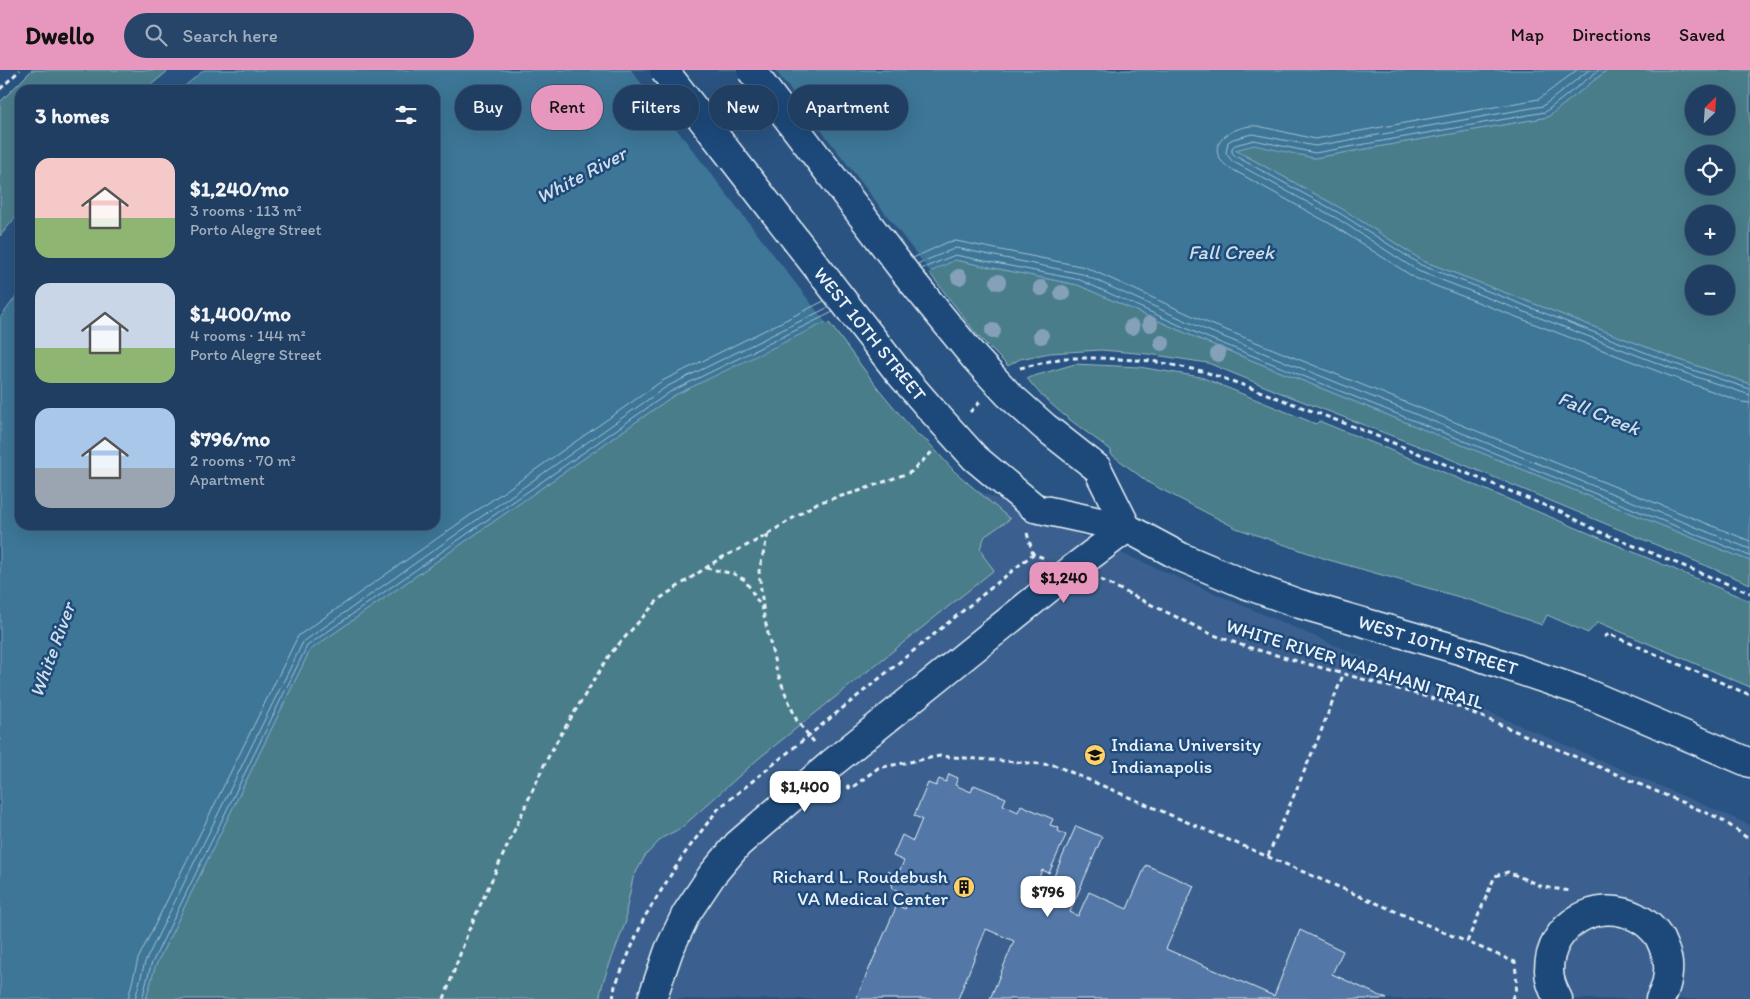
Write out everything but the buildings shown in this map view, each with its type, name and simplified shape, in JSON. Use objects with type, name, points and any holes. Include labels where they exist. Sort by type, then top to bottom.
[{"type":"main road","name":"WEST 10TH STREET","points":[[664,70],[912,388],[975,458],[1035,508],[1127,528],[1181,557],[1247,586],[1300,604],[1463,651],[1560,683],[1750,763]]},
{"type":"main road","points":[[652,999],[659,975],[678,929],[712,875],[747,835],[831,764],[1075,567],[1127,528],[1097,468],[1045,427],[1008,394],[968,350],[907,275],[751,70]]},
{"type":"main road","points":[[1554,995],[1549,971],[1550,956],[1556,941],[1568,924],[1586,914],[1606,909],[1626,912],[1645,921],[1659,936],[1667,956],[1668,976],[1662,998]]},
{"type":"path","points":[[0,89],[20,70]]},
{"type":"path","points":[[1016,370],[1025,366],[1063,358],[1091,358],[1152,361],[1202,371],[1374,436],[1563,513],[1600,532],[1750,593]]},
{"type":"path","points":[[968,414],[981,401]]},
{"type":"path","points":[[444,999],[468,932],[558,739],[610,654],[659,599],[719,558],[768,533],[817,503],[859,491],[912,472],[936,448]]},
{"type":"path","points":[[768,533],[759,571],[764,612],[776,668],[797,721],[850,789],[878,768],[940,756],[1054,765],[1467,942]]},
{"type":"path","name":"WHITE RIVER WAPAHANI TRAIL","points":[[1033,554],[1075,567],[1211,634],[1268,654],[1452,704],[1721,819],[1750,840]]},
{"type":"path","points":[[705,568],[734,574],[745,580],[764,612]]},
{"type":"path","points":[[1604,637],[1609,634],[1750,696]]},
{"type":"path","points":[[1268,856],[1343,675]]},
{"type":"shaded area","name":"Indiana University Indianapolis","points":[[923,467],[1750,825],[1750,999],[512,999]]},
{"type":"green space","points":[[32,70],[169,70],[151,85],[17,85]]},
{"type":"green space","points":[[1607,70],[1750,70],[1750,384],[1677,359],[1423,261],[1344,210],[1235,150],[1254,144],[1314,158],[1548,117]]},
{"type":"green space","points":[[15,87],[15,218],[0,236],[0,102]]},
{"type":"green space","points":[[955,260],[1078,285],[1199,339],[1750,561],[1750,584],[1431,451],[1208,363],[1148,354],[1101,350],[1050,353],[1020,359],[1008,366],[978,336],[928,271]]},
{"type":"green space","points":[[827,320],[878,388],[916,434],[928,442],[954,471],[1010,519],[985,536],[980,548],[994,570],[758,759],[681,828],[662,838],[645,856],[633,878],[626,911],[626,921],[604,979],[599,999],[146,999],[155,967],[310,650],[673,396]]},
{"type":"green space","points":[[1075,364],[1139,367],[1201,377],[1316,424],[1319,421],[1373,443],[1750,601],[1750,687],[1598,622],[1588,633],[1547,615],[1542,625],[1470,600],[1329,560],[1236,528],[1149,483],[1111,454],[1111,450],[1044,398],[1027,378]]},
{"type":"water","points":[[204,70],[1607,70],[1548,117],[1314,158],[1254,145],[1235,150],[1344,210],[1423,261],[1677,359],[1750,384],[1750,561],[1199,339],[1078,285],[955,260],[673,396],[310,650],[155,967],[146,999],[0,999],[0,318],[15,298],[15,530],[440,530],[440,85],[186,85]]},
{"type":"pier","points":[[631,70],[775,70],[788,87],[788,130],[821,130],[931,273],[827,324],[677,130],[699,130],[699,85],[643,85]]},
{"type":"place","name":"Indiana University Indianapolis","points":[[1095,755]]},
{"type":"place","name":"Richard L. Roudebush VA Medical Center","points":[[964,887]]},
{"type":"water label","name":"White River","points":[[581,175]]},
{"type":"water label","name":"Fall Creek","points":[[1231,252]]},
{"type":"water label","name":"Fall Creek","points":[[1599,413]]},
{"type":"water label","name":"White River","points":[[52,650]]}]
